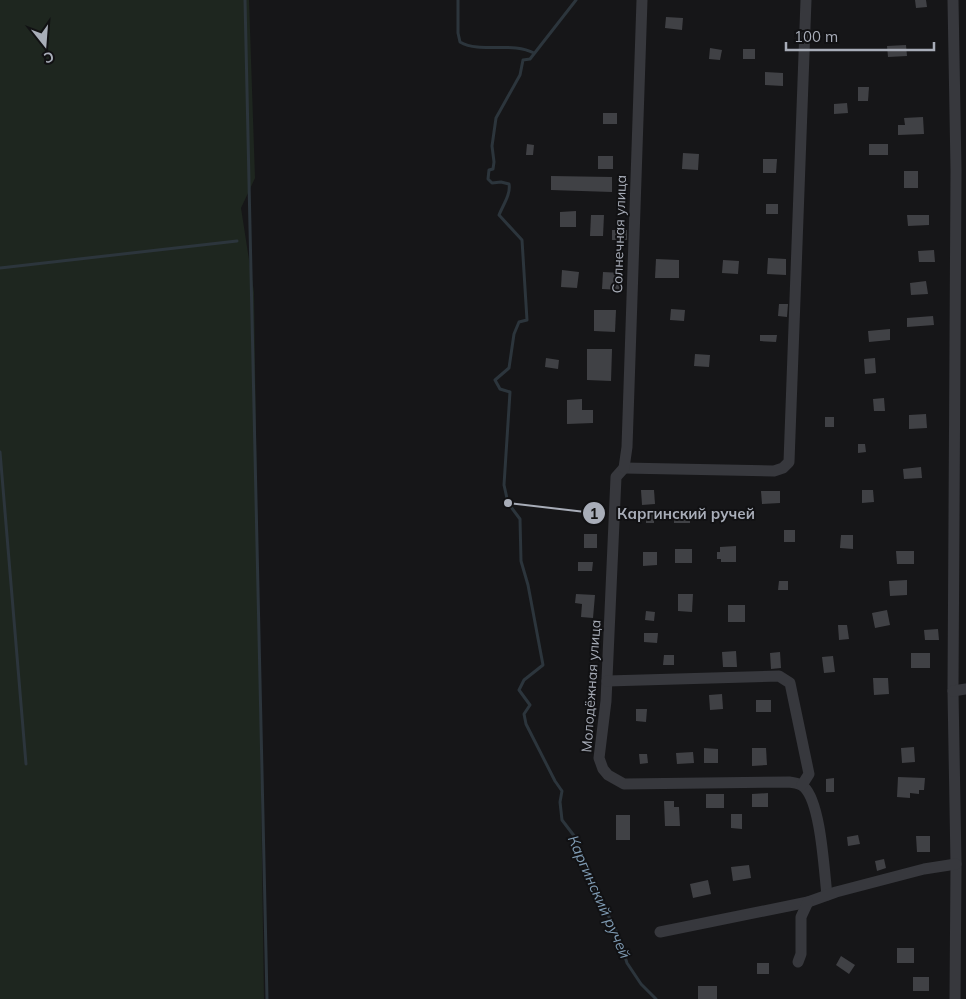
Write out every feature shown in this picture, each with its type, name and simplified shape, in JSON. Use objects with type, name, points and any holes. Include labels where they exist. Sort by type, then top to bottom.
[{"type":"street","name":"Солнечная улица","points":[[624,468],[627,447],[642,0]]},
{"type":"street","points":[[624,468],[774,471],[784,468],[789,462],[806,0]]},
{"type":"street","points":[[953,0],[956,170],[952,691],[956,864],[955,999]]},
{"type":"street","name":"Молодёжная улица","points":[[624,468],[616,477],[607,680],[600,758],[603,769],[608,775],[624,784],[789,782],[802,785]]},
{"type":"street","points":[[607,680],[779,676],[790,683],[809,774],[802,785],[808,793],[819,825],[827,895]]},
{"type":"street","points":[[952,691],[966,688]]},
{"type":"street","points":[[660,932],[808,902],[827,895],[924,869],[956,864]]},
{"type":"street","points":[[798,962],[801,954],[801,917],[808,902]]},
{"type":"shaded area","points":[[0,0],[249,0],[255,178],[241,208],[254,292],[264,999],[0,999]]},
{"type":"building","points":[[915,0],[926,0],[927,7],[916,8]]},
{"type":"building","points":[[666,17],[683,18],[682,30],[665,28]]},
{"type":"building","points":[[906,45],[907,56],[888,57],[887,46]]},
{"type":"building","points":[[710,48],[722,50],[720,60],[709,59]]},
{"type":"building","points":[[743,49],[755,49],[755,59],[743,59]]},
{"type":"building","points":[[765,72],[783,73],[783,86],[765,85]]},
{"type":"building","points":[[858,87],[869,87],[868,101],[858,101]]},
{"type":"building","points":[[847,103],[848,113],[834,114],[834,104]]},
{"type":"building","points":[[603,113],[617,113],[617,124],[603,124]]},
{"type":"building","points":[[923,117],[924,134],[898,135],[898,125],[905,125],[904,118]]},
{"type":"building","points":[[527,144],[534,145],[533,155],[526,155]]},
{"type":"building","points":[[869,144],[888,144],[888,155],[869,155]]},
{"type":"building","points":[[683,153],[699,154],[698,170],[682,169]]},
{"type":"building","points":[[598,156],[613,156],[613,169],[598,169]]},
{"type":"building","points":[[763,159],[777,159],[776,173],[763,173]]},
{"type":"building","points":[[904,171],[918,171],[918,188],[904,188]]},
{"type":"building","points":[[551,176],[612,177],[612,192],[551,190]]},
{"type":"building","points":[[766,204],[778,204],[778,214],[766,214]]},
{"type":"building","points":[[576,211],[576,227],[560,227],[560,212]]},
{"type":"building","points":[[591,215],[604,215],[603,236],[590,236]]},
{"type":"building","points":[[907,215],[929,215],[929,225],[908,226]]},
{"type":"building","points":[[612,230],[627,230],[627,240],[612,240]]},
{"type":"building","points":[[934,250],[935,262],[919,262],[918,251]]},
{"type":"building","points":[[768,258],[786,259],[786,275],[767,274]]},
{"type":"building","points":[[656,259],[679,260],[679,278],[655,278]]},
{"type":"building","points":[[723,260],[739,261],[738,274],[722,273]]},
{"type":"building","points":[[562,270],[579,272],[577,288],[561,287]]},
{"type":"building","points":[[603,272],[622,273],[621,290],[602,289]]},
{"type":"building","points":[[926,281],[928,294],[911,295],[910,283]]},
{"type":"building","points":[[779,304],[788,304],[787,317],[778,316]]},
{"type":"building","points":[[671,309],[685,310],[684,321],[670,320]]},
{"type":"building","points":[[594,310],[616,310],[615,332],[594,331]]},
{"type":"building","points":[[933,316],[934,325],[907,327],[907,318]]},
{"type":"building","points":[[890,329],[890,340],[869,342],[868,331]]},
{"type":"building","points":[[760,335],[777,335],[776,342],[760,341]]},
{"type":"building","points":[[587,349],[612,349],[611,381],[587,380]]},
{"type":"building","points":[[695,354],[710,355],[709,367],[694,366]]},
{"type":"building","points":[[546,358],[559,360],[558,369],[545,367]]},
{"type":"building","points":[[875,358],[876,373],[865,374],[864,359]]},
{"type":"building","points":[[884,398],[885,411],[874,411],[873,399]]},
{"type":"building","points":[[582,399],[582,410],[593,410],[593,423],[567,424],[567,400]]},
{"type":"building","points":[[926,414],[927,428],[909,429],[909,415]]},
{"type":"building","points":[[825,417],[834,417],[834,427],[825,427]]},
{"type":"building","points":[[858,444],[865,444],[866,452],[858,453]]},
{"type":"building","points":[[921,467],[922,478],[904,479],[903,469]]},
{"type":"building","points":[[641,490],[654,490],[655,504],[642,505]]},
{"type":"building","points":[[862,490],[873,490],[874,502],[862,503]]},
{"type":"building","points":[[761,491],[780,491],[780,503],[762,504]]},
{"type":"building","points":[[674,511],[690,511],[690,523],[674,523]]},
{"type":"building","points":[[646,514],[654,514],[654,523],[646,523]]},
{"type":"building","points":[[784,530],[795,530],[795,542],[784,542]]},
{"type":"building","points":[[584,534],[597,534],[597,548],[584,548]]},
{"type":"building","points":[[841,535],[853,535],[853,549],[840,548]]},
{"type":"building","points":[[736,546],[736,562],[721,562],[721,559],[717,559],[717,552],[720,552],[720,547]]},
{"type":"building","points":[[675,549],[692,549],[692,563],[675,563]]},
{"type":"building","points":[[896,551],[914,551],[914,564],[897,564]]},
{"type":"building","points":[[643,552],[657,552],[657,565],[643,566]]},
{"type":"building","points":[[578,562],[593,562],[592,571],[578,571]]},
{"type":"building","points":[[907,580],[907,595],[890,596],[889,581]]},
{"type":"building","points":[[779,581],[788,581],[788,590],[778,590]]},
{"type":"building","points":[[576,594],[595,595],[593,618],[581,617],[582,604],[575,603]]},
{"type":"building","points":[[678,594],[693,594],[692,612],[678,611]]},
{"type":"building","points":[[728,605],[745,605],[745,622],[728,622]]},
{"type":"building","points":[[887,610],[890,625],[875,628],[872,613]]},
{"type":"building","points":[[646,611],[655,612],[654,621],[645,620]]},
{"type":"building","points":[[838,625],[847,625],[849,639],[839,640]]},
{"type":"building","points":[[938,629],[939,640],[925,640],[924,630]]},
{"type":"building","points":[[644,633],[658,633],[657,643],[644,642]]},
{"type":"building","points":[[736,651],[737,667],[723,667],[722,652]]},
{"type":"building","points":[[780,652],[781,668],[771,669],[770,653]]},
{"type":"building","points":[[911,653],[930,653],[930,668],[911,668]]},
{"type":"building","points":[[664,655],[674,655],[674,665],[663,665]]},
{"type":"building","points":[[833,656],[835,672],[824,673],[822,657]]},
{"type":"building","points":[[873,678],[888,678],[889,694],[874,695]]},
{"type":"building","points":[[722,694],[723,709],[710,710],[709,695]]},
{"type":"building","points":[[756,700],[771,700],[771,712],[756,712]]},
{"type":"building","points":[[636,709],[647,709],[646,722],[636,721]]},
{"type":"building","points":[[914,747],[915,762],[902,763],[901,748]]},
{"type":"building","points":[[704,748],[718,749],[718,763],[704,763]]},
{"type":"building","points":[[752,748],[766,748],[767,765],[752,766]]},
{"type":"building","points":[[693,752],[694,763],[677,764],[676,753]]},
{"type":"building","points":[[639,754],[647,754],[648,763],[640,764]]},
{"type":"building","points":[[898,777],[925,778],[924,790],[919,790],[919,794],[910,793],[910,798],[897,797]]},
{"type":"building","points":[[834,778],[834,792],[826,792],[826,779]]},
{"type":"building","points":[[768,793],[768,807],[752,807],[752,794]]},
{"type":"building","points":[[706,794],[724,794],[724,808],[706,808]]},
{"type":"building","points":[[664,801],[674,801],[674,807],[679,807],[680,826],[665,826]]},
{"type":"building","points":[[731,814],[742,814],[742,829],[731,828]]},
{"type":"building","points":[[616,815],[630,815],[630,840],[616,840]]},
{"type":"building","points":[[858,835],[860,844],[848,846],[847,837]]},
{"type":"building","points":[[916,836],[930,836],[930,852],[917,852]]},
{"type":"building","points":[[884,859],[886,868],[877,871],[875,861]]},
{"type":"building","points":[[749,865],[751,878],[733,881],[731,867]]},
{"type":"building","points":[[708,880],[711,894],[693,898],[690,884]]},
{"type":"building","points":[[897,948],[914,948],[914,963],[897,963]]},
{"type":"building","points":[[841,956],[855,965],[849,974],[836,965]]},
{"type":"building","points":[[757,963],[769,963],[769,974],[757,974]]},
{"type":"building","points":[[913,977],[929,977],[929,991],[913,991]]},
{"type":"building","points":[[698,986],[717,986],[717,999],[698,999]]},
{"type":"waterway","points":[[245,0],[267,999]]},
{"type":"waterway","points":[[458,0],[458,33],[460,42],[477,47],[516,48],[534,53]]},
{"type":"waterway","name":"Каргинский ручей","points":[[576,0],[530,59],[523,60],[520,75],[496,118],[492,146],[494,162],[493,169],[489,170],[488,179],[492,183],[501,182],[509,184],[508,196],[499,215],[522,240],[527,320],[519,322],[514,334],[509,368],[495,380],[500,389],[510,392],[504,485],[508,503],[520,519],[521,561],[528,585],[543,665],[524,680],[519,690],[530,705],[524,714],[526,724],[562,791],[560,802],[562,820],[575,837],[596,891],[618,935],[627,963],[641,984],[656,999]]},
{"type":"waterway","points":[[0,268],[237,241]]},
{"type":"waterway","points":[[0,452],[26,764]]},
{"type":"place","name":"Каргинский ручей","points":[[508,503]]}]
